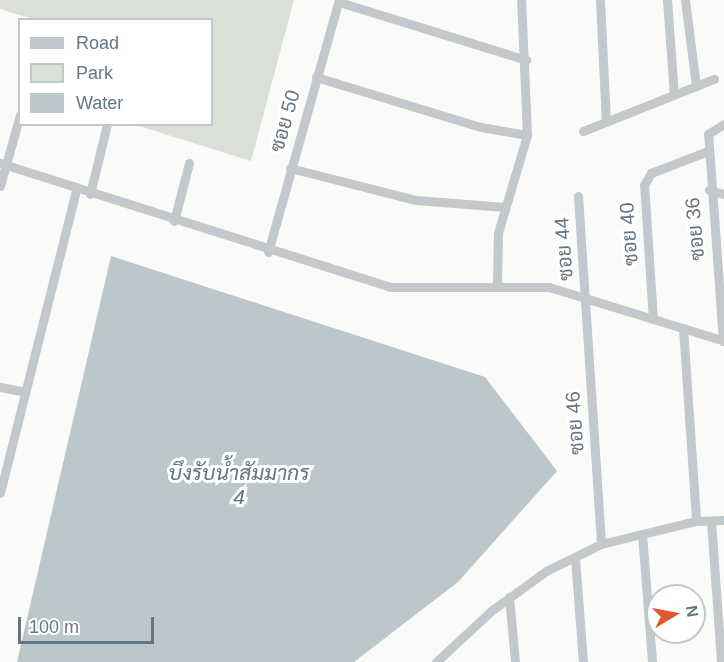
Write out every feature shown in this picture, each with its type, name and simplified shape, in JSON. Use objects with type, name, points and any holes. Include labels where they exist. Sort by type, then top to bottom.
[{"type":"street","points":[[497,284],[496,246],[505,207],[527,135],[526,60],[521,0]]},
{"type":"street","points":[[600,0],[606,122]]},
{"type":"street","points":[[667,0],[674,94]]},
{"type":"street","points":[[685,0],[696,86]]},
{"type":"street","points":[[339,1],[526,60]]},
{"type":"street","name":"ซอย 50","points":[[268,252],[339,1]]},
{"type":"street","points":[[316,77],[481,127],[527,135]]},
{"type":"street","points":[[583,131],[714,78]]},
{"type":"street","points":[[0,186],[3,164],[18,121]]},
{"type":"street","name":"ซอย 36","points":[[723,341],[720,262],[709,190],[708,151],[711,129],[724,124]]},
{"type":"street","points":[[90,194],[107,126]]},
{"type":"street","name":"ซอย 40","points":[[653,319],[644,184],[651,173],[708,151]]},
{"type":"street","points":[[174,221],[189,163]]},
{"type":"street","points":[[3,164],[268,252],[404,289],[497,284],[549,287],[723,341]]},
{"type":"street","points":[[290,168],[416,200],[505,207]]},
{"type":"street","points":[[0,493],[3,468],[25,392],[76,190]]},
{"type":"street","points":[[709,190],[724,194]]},
{"type":"street","name":"ซอย 44","points":[[578,196],[585,299]]},
{"type":"street","name":"ซอย 46","points":[[585,299],[602,544]]},
{"type":"street","points":[[683,328],[696,521]]},
{"type":"street","points":[[0,387],[25,392]]},
{"type":"street","points":[[711,520],[721,662]]},
{"type":"street","points":[[436,662],[446,657],[509,597],[602,544],[696,521],[724,520]]},
{"type":"street","points":[[642,534],[652,662]]},
{"type":"street","points":[[575,558],[583,662]]},
{"type":"street","points":[[509,597],[515,662]]},
{"type":"green space","points":[[0,0],[294,0],[251,161],[139,126],[213,126],[213,18],[30,18],[0,9]]},
{"type":"water","name":"บึงรับน้ำสัมมากร 4","points":[[111,256],[485,377],[557,471],[458,582],[354,662],[17,662]]}]
